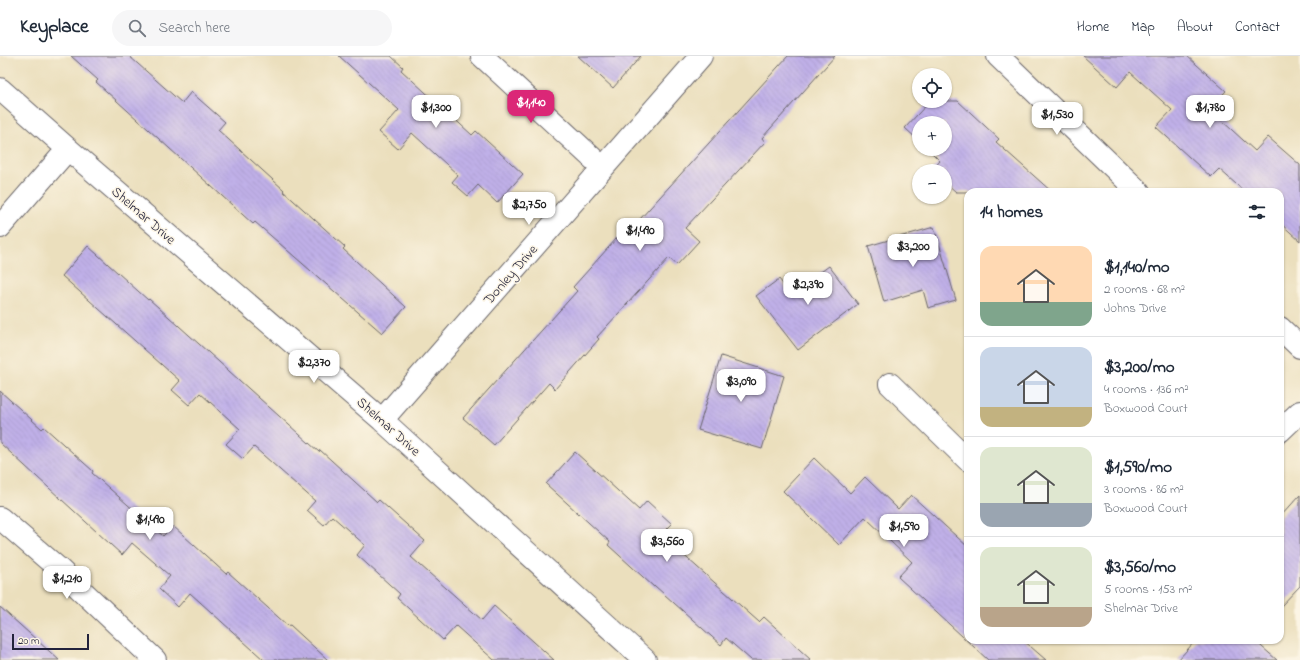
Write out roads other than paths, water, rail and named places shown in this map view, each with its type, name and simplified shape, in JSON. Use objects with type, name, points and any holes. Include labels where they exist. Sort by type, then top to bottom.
[{"type":"street","points":[[482,56],[602,167]]},
{"type":"street","name":"Donley Drive","points":[[382,420],[602,167],[701,56]]},
{"type":"street","points":[[998,56],[1135,188]]},
{"type":"street","name":"Shelmar Drive","points":[[0,89],[382,420],[645,660]]},
{"type":"street","points":[[0,227],[68,149]]},
{"type":"street","points":[[1284,332],[1300,347]]},
{"type":"street","points":[[890,384],[964,456]]},
{"type":"street","points":[[1284,427],[1300,412]]},
{"type":"street","points":[[0,518],[59,569],[155,660]]}]
